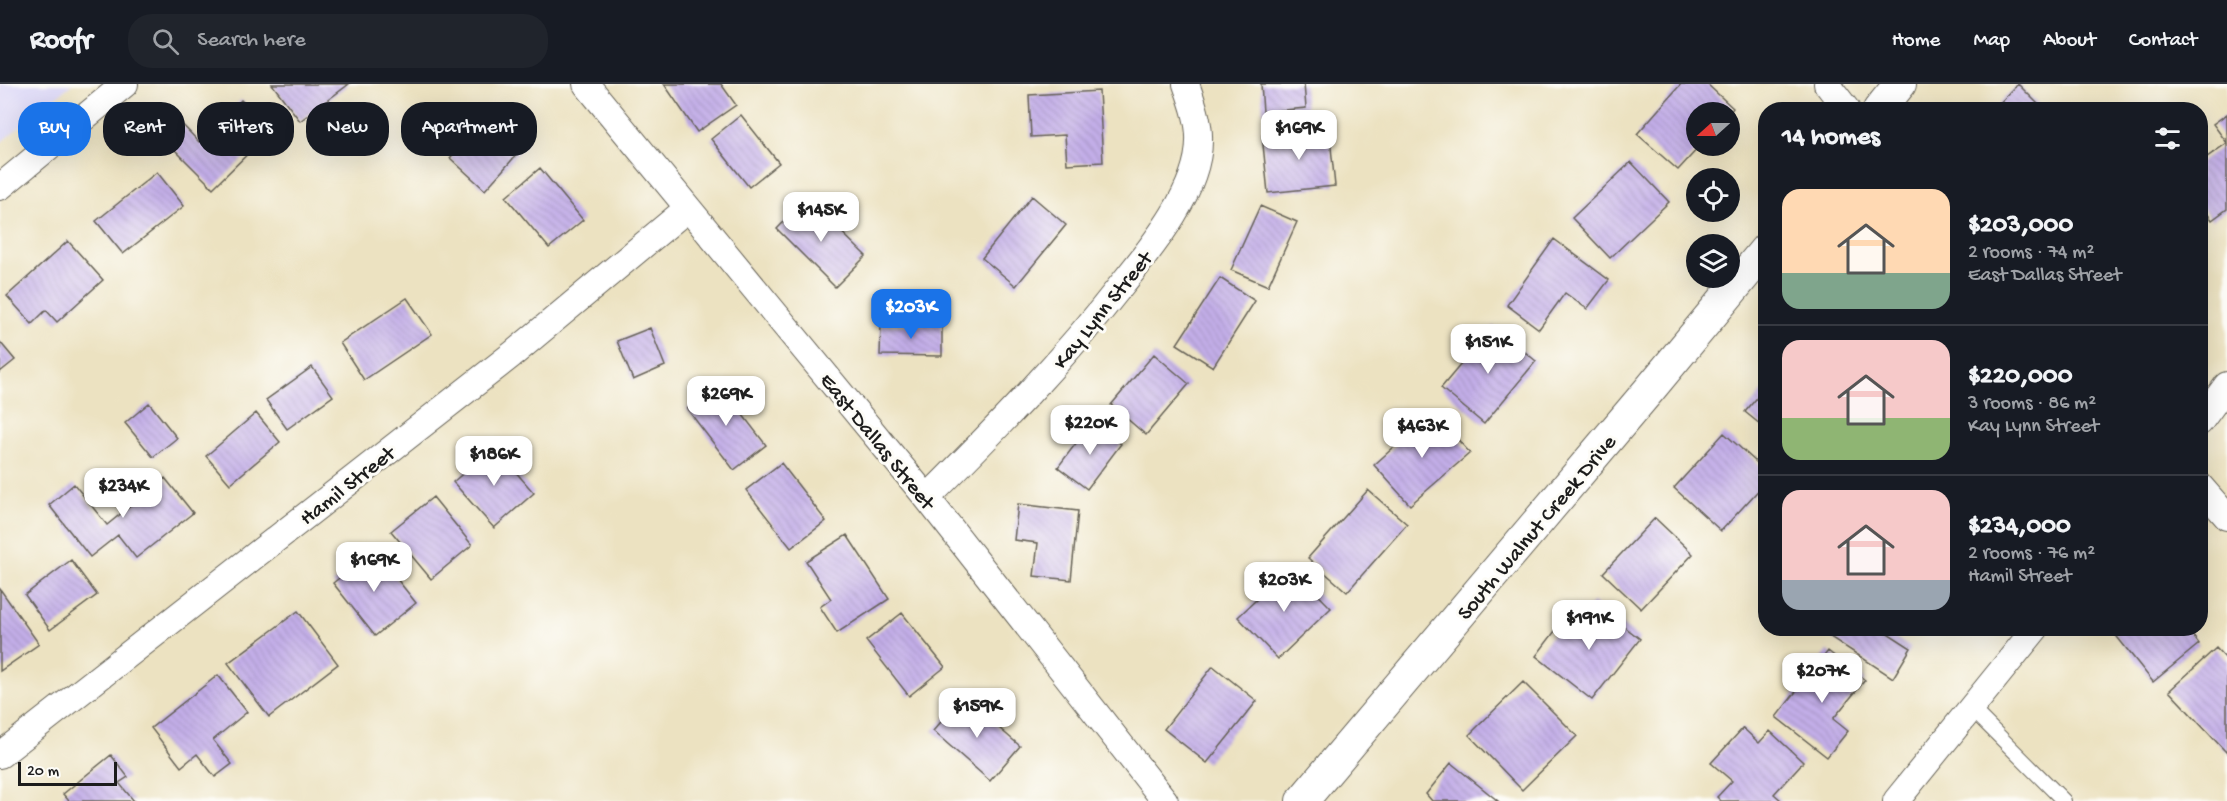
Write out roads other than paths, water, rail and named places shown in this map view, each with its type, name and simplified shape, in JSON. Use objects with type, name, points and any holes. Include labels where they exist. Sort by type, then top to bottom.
[{"type":"street","points":[[0,187],[125,84]]},
{"type":"street","name":"East Dallas Street","points":[[586,84],[927,498],[1166,801]]},
{"type":"street","name":"Kay Lynn Street","points":[[927,498],[1018,407],[1077,342],[1158,238],[1191,178],[1199,141],[1193,102],[1186,84]]},
{"type":"street","points":[[1827,84],[1841,102]]},
{"type":"street","points":[[1885,102],[1900,84]]},
{"type":"street","name":"Hamil Street","points":[[0,755],[514,353],[688,208]]},
{"type":"street","name":"South Walnut Creek Drive","points":[[1302,801],[1758,259]]},
{"type":"street","points":[[2208,411],[2227,385]]},
{"type":"street","points":[[2208,495],[2227,517]]},
{"type":"street","points":[[1896,801],[2030,636]]},
{"type":"lane","points":[[1971,708],[2064,801]]}]
